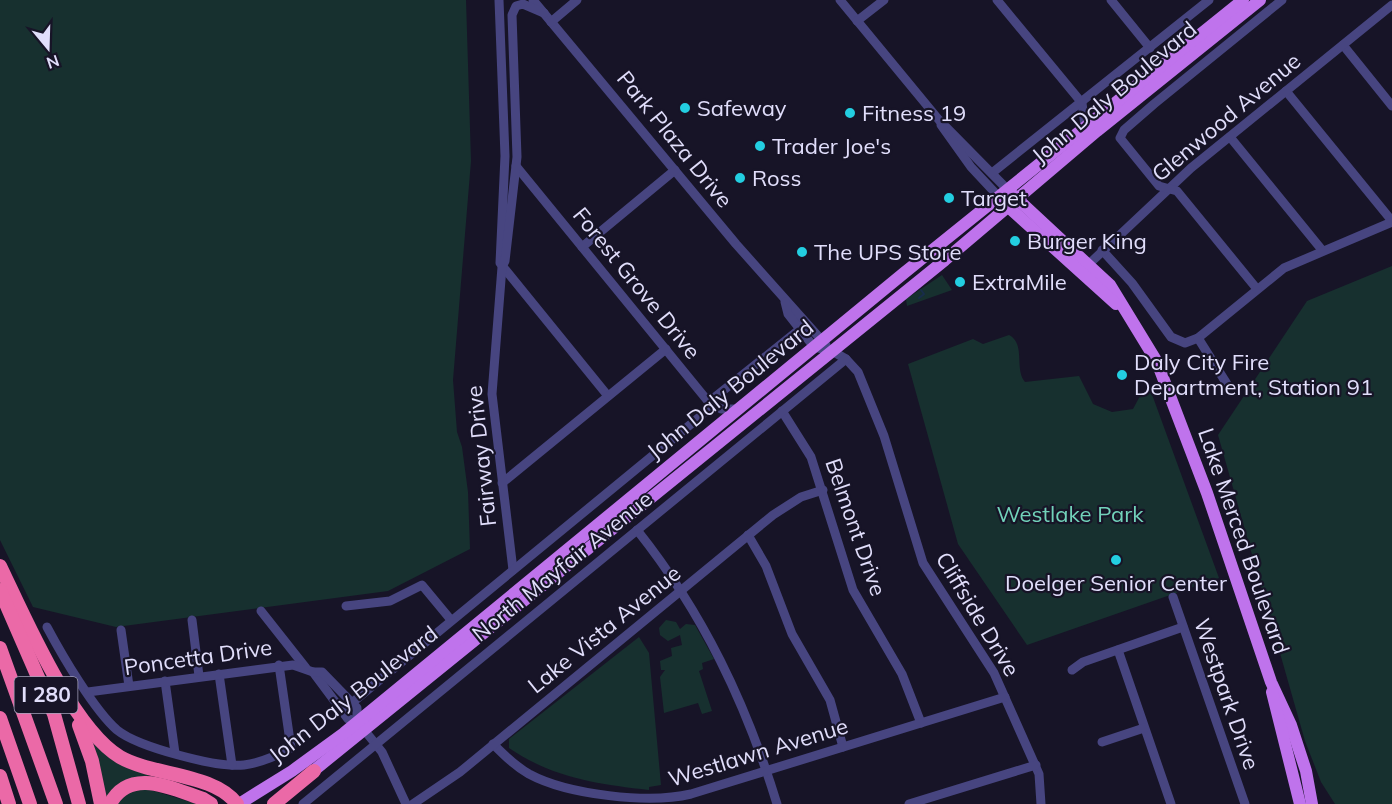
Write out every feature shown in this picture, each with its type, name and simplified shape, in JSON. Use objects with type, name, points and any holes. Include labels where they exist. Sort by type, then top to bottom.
[{"type":"highway","points":[[0,566],[88,747],[101,804]]},
{"type":"highway","name":"I 280","points":[[0,590],[54,714],[79,804]]},
{"type":"highway","points":[[0,648],[57,804]]},
{"type":"highway","points":[[52,669],[85,725],[110,750],[141,766],[215,787],[238,804]]},
{"type":"highway","points":[[0,718],[30,804]]},
{"type":"highway","points":[[274,804],[314,771]]},
{"type":"highway","points":[[0,776],[9,804]]},
{"type":"highway","points":[[110,804],[122,788],[143,782],[203,799],[211,804]]},
{"type":"main road","name":"John Daly Boulevard","points":[[267,804],[314,771],[361,725],[738,409],[1243,0]]},
{"type":"main road","name":"John Daly Boulevard","points":[[238,804],[361,725],[940,264],[1097,131],[1260,0]]},
{"type":"main road","name":"Lake Merced Boulevard","points":[[1003,194],[1089,264],[1116,293],[1150,350],[1168,387],[1216,516],[1271,682],[1296,738],[1312,804]]},
{"type":"main road","name":"Lake Merced Boulevard","points":[[1014,203],[1030,226],[1098,286],[1129,317]]},
{"type":"main road","points":[[940,264],[953,260],[999,223],[1015,221],[1030,226]]},
{"type":"main road","points":[[1072,264],[1089,264],[1098,286]]},
{"type":"main road","name":"Lake Merced Boulevard","points":[[1271,682],[1276,714],[1300,804]]},
{"type":"street","name":"Fairway Drive","points":[[499,0],[505,156],[500,260],[502,267],[492,394],[513,570]]},
{"type":"street","name":"Park Plaza Drive","points":[[533,0],[785,302],[800,314],[818,344]]},
{"type":"street","points":[[551,21],[577,0]]},
{"type":"street","name":"Lake Merced Boulevard","points":[[840,0],[939,120],[992,173],[1003,194]]},
{"type":"street","points":[[857,21],[884,0]]},
{"type":"street","points":[[997,0],[1082,103],[1085,126]]},
{"type":"street","points":[[1110,0],[1150,48]]},
{"type":"street","points":[[992,173],[1209,0]]},
{"type":"street","points":[[1257,289],[1177,191],[1159,186],[1120,138],[1124,130],[1154,104],[1282,0]]},
{"type":"street","name":"Fairway Drive","points":[[502,267],[506,261],[516,166],[512,15],[516,6],[524,4],[544,13]]},
{"type":"street","name":"Glenwood Avenue","points":[[1089,264],[1168,189],[1392,5]]},
{"type":"street","points":[[1343,45],[1392,106]]},
{"type":"street","points":[[1102,250],[1132,283],[1171,337],[1185,343],[1198,338],[1284,268],[1392,221],[1286,92]]},
{"type":"street","name":"Lake Merced Boulevard","points":[[939,120],[952,144],[1003,194]]},
{"type":"street","points":[[1230,137],[1322,250]]},
{"type":"street","name":"Forest Grove Drive","points":[[516,166],[710,402]]},
{"type":"street","points":[[582,247],[675,170]]},
{"type":"street","points":[[502,267],[608,396]]},
{"type":"street","name":"Park Plaza Drive","points":[[785,302],[788,314],[800,328],[818,344],[832,351]]},
{"type":"street","points":[[342,711],[702,416],[710,402],[800,328]]},
{"type":"street","points":[[1198,338],[1232,392]]},
{"type":"street","points":[[502,483],[666,349]]},
{"type":"street","name":"Cliffside Drive","points":[[832,351],[846,359],[858,372],[879,422],[923,563],[989,663],[1036,765],[1041,781],[1041,804]]},
{"type":"street","name":"North Mayfair Avenue","points":[[303,804],[846,359]]},
{"type":"street","points":[[710,402],[721,409],[738,409]]},
{"type":"street","name":"Belmont Drive","points":[[782,411],[807,449],[823,490],[854,590],[902,674],[921,723]]},
{"type":"street","name":"Lake Vista Avenue","points":[[413,804],[448,782],[748,535],[792,502],[823,490]]},
{"type":"street","points":[[637,530],[681,590],[723,662],[749,721],[777,804]]},
{"type":"street","points":[[748,535],[766,566],[792,634],[830,700],[843,747]]},
{"type":"street","points":[[346,606],[390,601],[422,585],[451,620]]},
{"type":"street","name":"Westpark Drive","points":[[1173,597],[1245,804]]},
{"type":"street","points":[[261,611],[348,719],[361,725],[376,744],[406,804]]},
{"type":"street","points":[[192,620],[199,676]]},
{"type":"street","points":[[47,627],[110,723],[127,737],[146,746],[232,765],[262,762],[291,748],[279,666]]},
{"type":"street","points":[[1072,670],[1083,662],[1183,627]]},
{"type":"street","points":[[121,630],[129,686]]},
{"type":"street","points":[[1118,650],[1171,804]]},
{"type":"street","name":"Poncetta Drive","points":[[88,692],[279,666],[322,672],[357,708],[361,725]]},
{"type":"street","points":[[219,674],[232,765]]},
{"type":"street","points":[[165,681],[176,753]]},
{"type":"street","name":"Westlawn Avenue","points":[[493,744],[520,768],[541,780],[566,788],[634,799],[677,798],[1005,697]]},
{"type":"street","points":[[1102,742],[1144,728]]},
{"type":"street","points":[[909,804],[1036,765]]},
{"type":"green space","points":[[0,0],[466,0],[471,161],[453,380],[457,432],[462,447],[468,492],[470,549],[388,591],[116,627],[33,607],[0,540]]},
{"type":"green space","points":[[1392,266],[1392,804],[1335,804],[1321,782],[1305,741],[1218,435],[1307,301]]},
{"type":"green space","points":[[942,275],[952,290],[907,306],[906,299]]},
{"type":"green space","name":"Westlake Park","points":[[1009,335],[1017,344],[1020,370],[1025,382],[1079,376],[1093,404],[1112,412],[1133,409],[1140,396],[1150,389],[1219,578],[1027,645],[958,544],[908,364],[973,339],[983,344]]},
{"type":"green space","points":[[666,620],[676,622],[680,629],[686,624],[695,625],[714,659],[702,663],[703,669],[699,671],[712,711],[702,714],[698,703],[664,713],[660,677],[665,670],[661,670],[660,661],[672,656],[671,648],[682,645],[680,635],[668,641],[660,635],[659,628]]},
{"type":"green space","points":[[639,637],[649,653],[661,785],[649,787],[649,790],[576,778],[542,766],[509,748],[509,739]]},
{"type":"green space","points":[[86,731],[145,771],[149,775],[106,804]]},
{"type":"green space","points":[[144,788],[197,804],[113,804],[126,790]]},
{"type":"waterway","points":[[919,298],[924,294],[921,290]]},
{"type":"place","name":"Safeway","points":[[685,108]]},
{"type":"place","name":"Fitness 19","points":[[850,113]]},
{"type":"place","name":"Trader Joe's","points":[[760,146]]},
{"type":"place","name":"Ross","points":[[740,178]]},
{"type":"place","name":"Target","points":[[949,198]]},
{"type":"place","name":"Burger King","points":[[1015,241]]},
{"type":"place","name":"The UPS Store","points":[[802,252]]},
{"type":"place","name":"ExtraMile","points":[[960,282]]},
{"type":"place","name":"Daly City Fire Department, Station 91","points":[[1122,375]]},
{"type":"place","name":"Doelger Senior Center","points":[[1116,560]]}]
